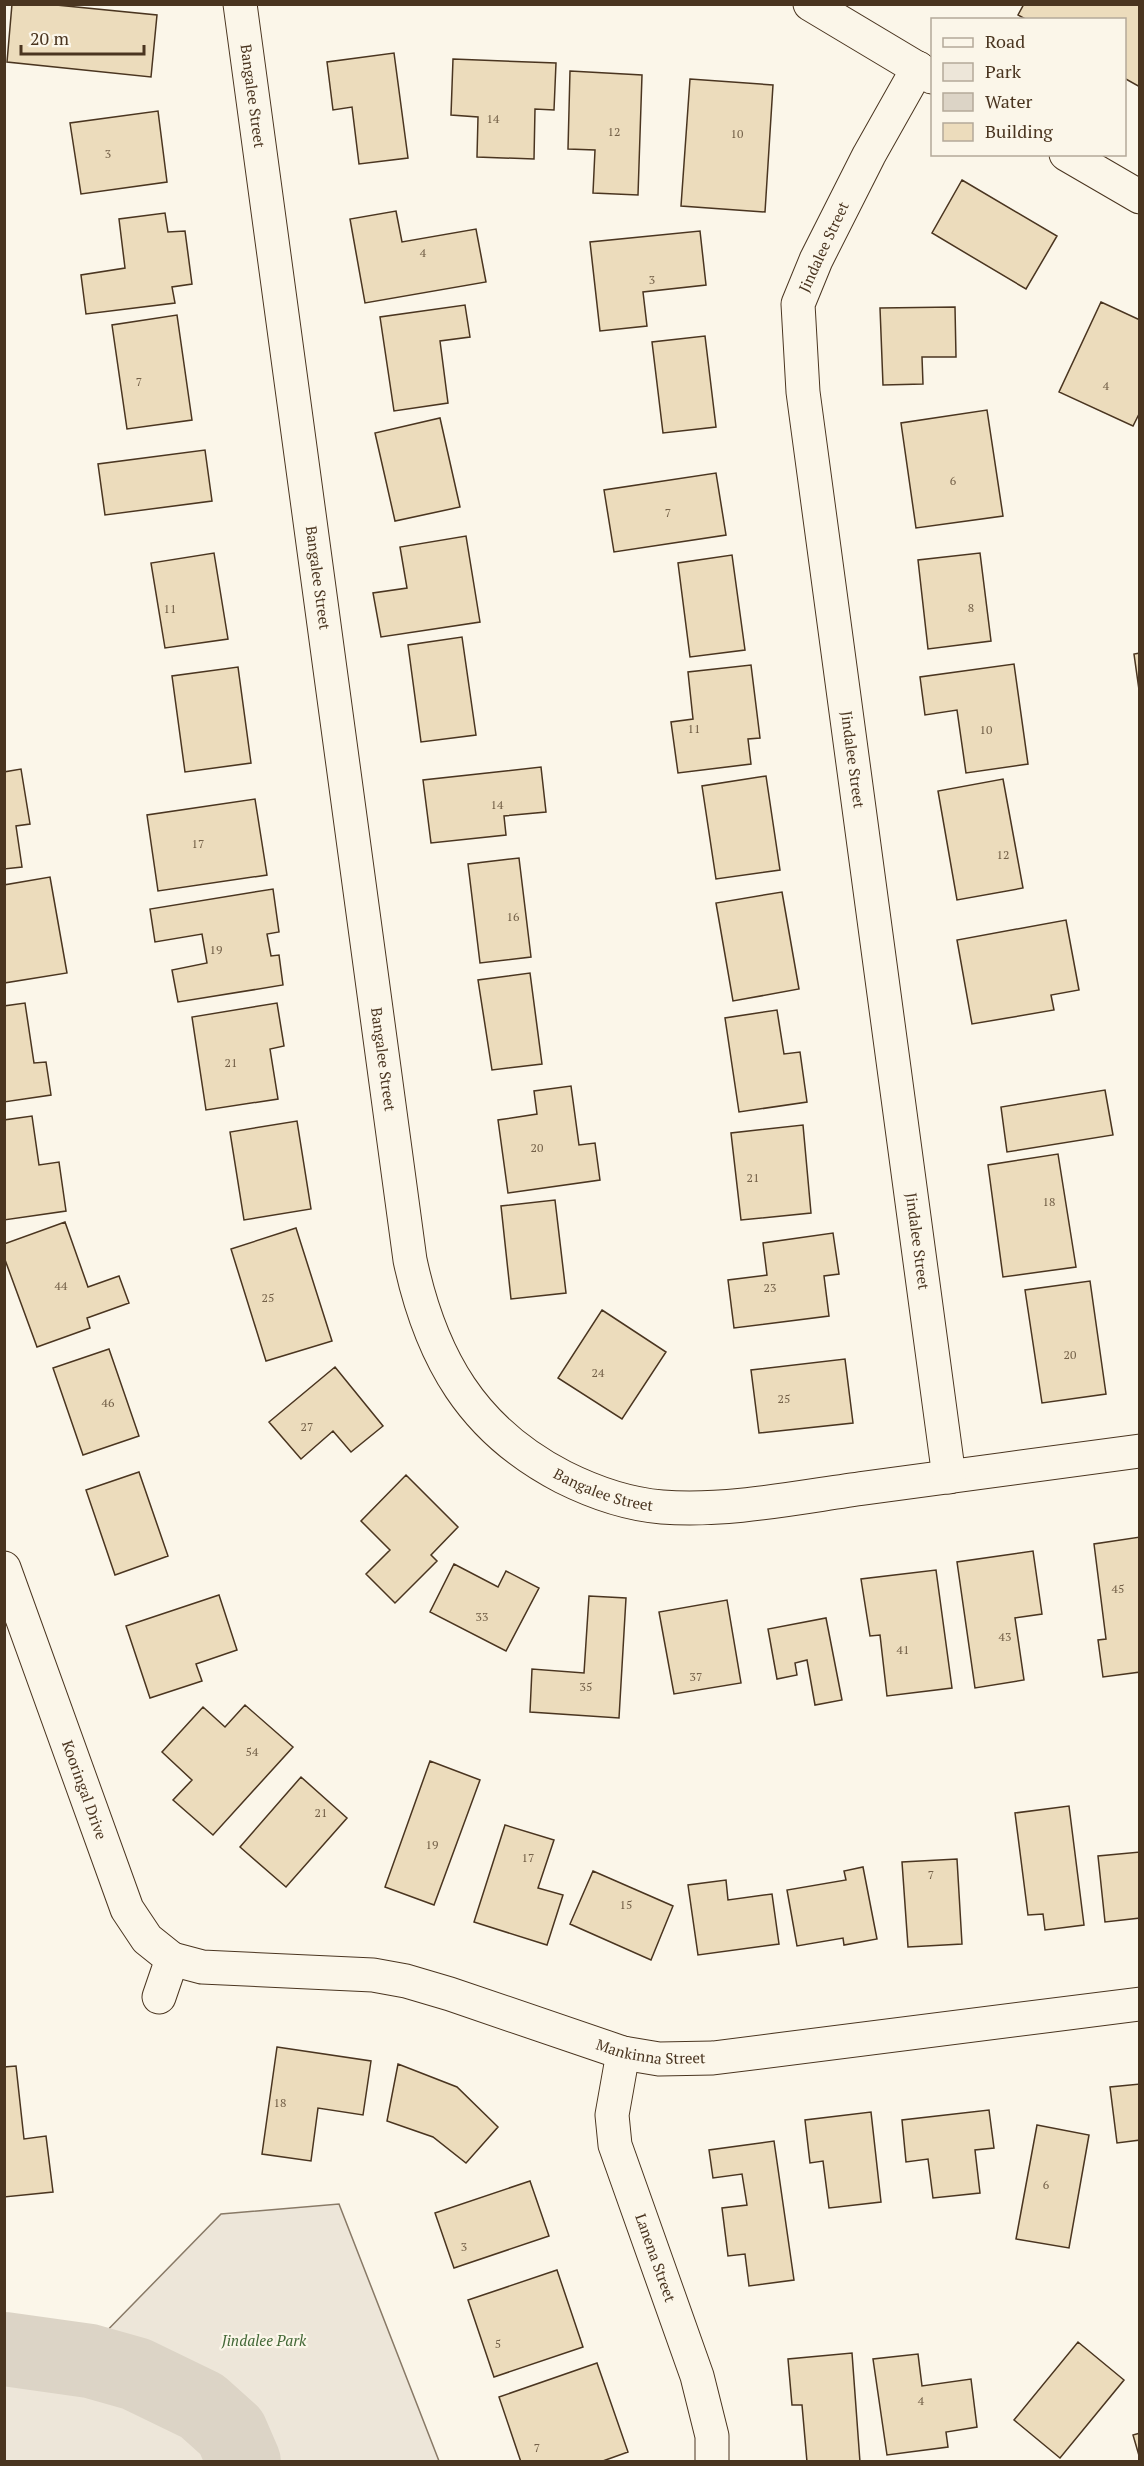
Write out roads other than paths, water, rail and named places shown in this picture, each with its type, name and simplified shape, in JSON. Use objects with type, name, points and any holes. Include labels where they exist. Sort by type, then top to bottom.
[{"type":"street","name":"Bangalee Street","points":[[240,4],[410,1260],[418,1298],[436,1347],[461,1391],[504,1439],[557,1473],[610,1498],[663,1507],[705,1507],[1140,1451]]},
{"type":"street","points":[[810,4],[925,73]]},
{"type":"street","name":"Jindalee Street","points":[[925,73],[869,155],[816,260],[798,304],[805,404],[949,1477]]},
{"type":"street","points":[[1069,156],[1140,197]]},
{"type":"street","name":"Kooringal Drive","points":[[4,1568],[127,1909],[147,1939],[172,1959]]},
{"type":"street","points":[[159,1997],[172,1959]]},
{"type":"street","name":"Mankinna Street","points":[[172,1959],[202,1967],[373,1975],[406,1981],[623,2053],[659,2060],[713,2058],[1140,2004]]},
{"type":"street","name":"Lanena Street","points":[[623,2053],[612,2115],[615,2145],[700,2386],[712,2436],[712,2462]]},
{"type":"water","points":[[5,2334],[93,2345],[147,2366],[202,2406],[137,2384],[55,2369],[5,2363]]},
{"type":"waterway","points":[[4,2349],[90,2361],[136,2374],[202,2406],[231,2432],[244,2462]]},
{"type":"park label","name":"Jindalee Park","points":[[264,2341]]}]
